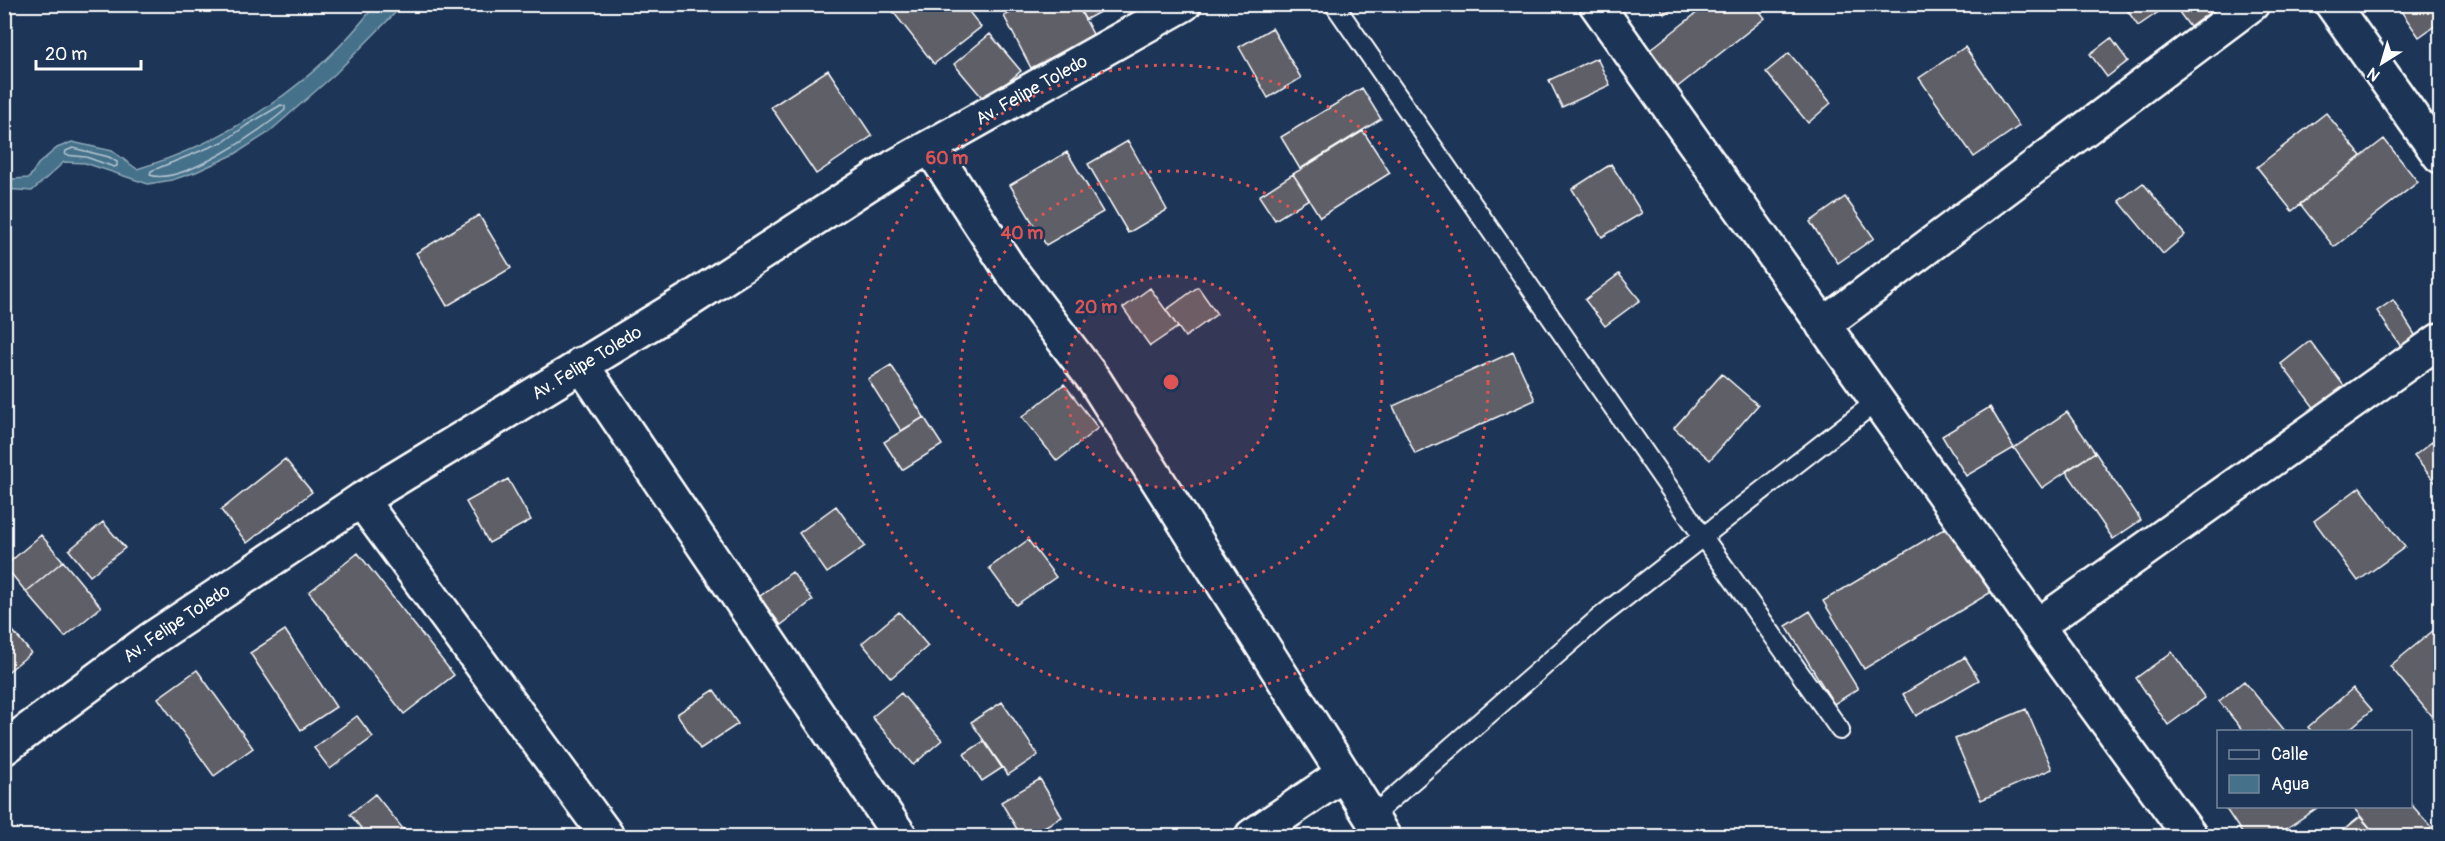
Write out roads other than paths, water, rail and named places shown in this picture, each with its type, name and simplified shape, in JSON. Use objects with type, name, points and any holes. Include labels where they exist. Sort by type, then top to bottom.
[{"type":"street","name":"Av. Felipe Toledo","points":[[4,748],[150,640],[361,500],[691,299],[894,167],[1184,4]]},
{"type":"street","points":[[1596,4],[1877,402],[2190,837]]},
{"type":"street","points":[[1823,325],[2252,4]]},
{"type":"street","points":[[2331,4],[2440,156]]},
{"type":"street","points":[[930,147],[1011,271],[1095,381],[1377,827]]},
{"type":"street","points":[[2037,626],[2440,340]]},
{"type":"street","points":[[581,364],[900,837]]},
{"type":"street","points":[[361,500],[607,837]]},
{"type":"street","points":[[1252,837],[1342,774]]},
{"type":"lane","points":[[1334,4],[1703,537],[1840,730]]},
{"type":"lane","points":[[1377,827],[1600,617],[1877,402]]},
{"type":"water","points":[[375,5],[400,5],[395,13],[335,74],[268,133],[235,154],[196,172],[172,180],[148,184],[85,163],[64,162],[32,191],[5,189],[5,177],[29,178],[38,164],[57,148],[72,142],[112,151],[137,169],[205,143],[269,106],[298,84],[326,60]]}]
